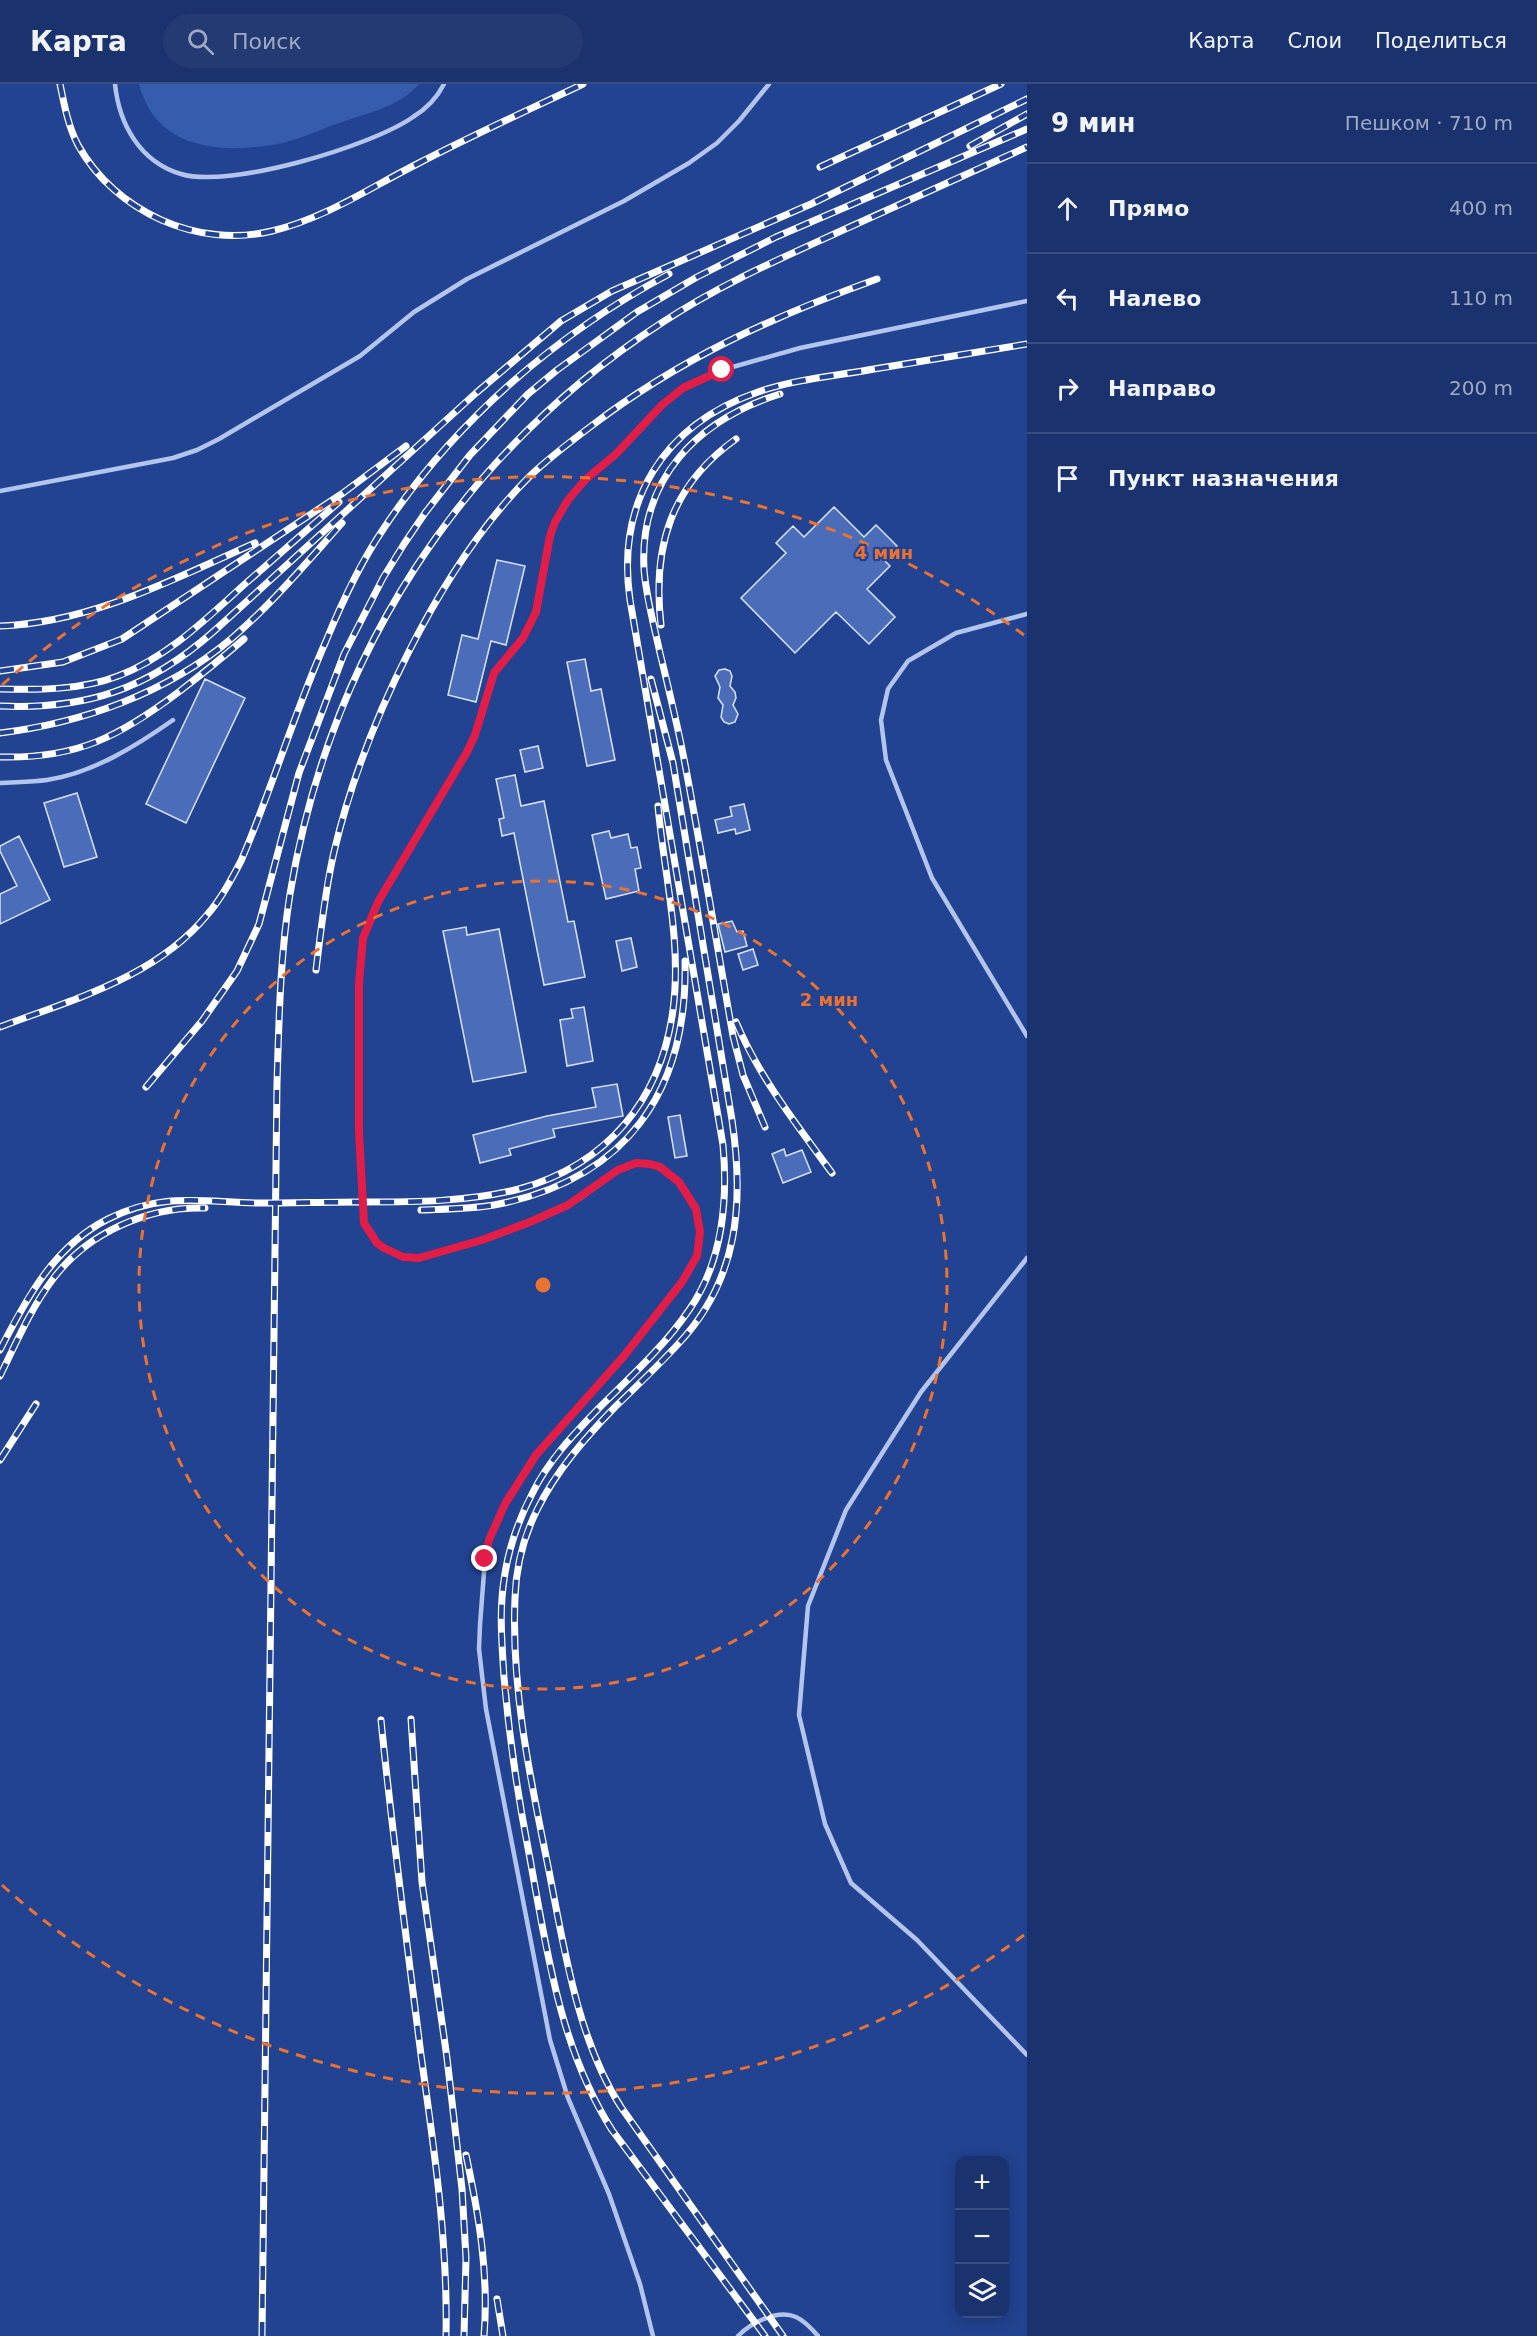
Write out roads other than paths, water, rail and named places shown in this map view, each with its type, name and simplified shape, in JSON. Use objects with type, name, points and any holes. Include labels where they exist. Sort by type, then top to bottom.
[{"type":"lane","points":[[115,84],[120,112],[133,140],[149,157],[164,168],[182,175],[204,178],[259,172],[301,162],[387,131],[411,119],[426,108],[444,84]]},
{"type":"lane","points":[[0,491],[173,458],[219,439],[360,356],[414,312],[467,279],[624,201],[689,163],[717,143],[739,121],[769,84]]},
{"type":"lane","points":[[653,2336],[640,2284],[609,2194],[568,2098],[550,2040],[486,1709],[479,1649],[485,1559],[489,1540],[505,1504],[536,1455],[613,1370],[682,1282],[697,1256],[699,1221],[692,1201],[679,1182],[660,1167],[636,1163],[618,1170],[568,1205],[530,1222],[449,1250],[411,1258],[377,1243],[364,1223],[360,1163],[359,983],[363,938],[378,902],[467,752],[475,735],[494,673],[516,648],[530,625],[541,595],[550,536],[561,510],[580,485],[616,454],[662,405],[695,381],[744,363],[800,348],[1027,301]]},
{"type":"lane","points":[[1027,614],[956,633],[908,661],[888,689],[881,720],[886,760],[932,878],[1027,1036]]},
{"type":"lane","points":[[0,783],[48,780],[76,772],[130,748],[173,720]]},
{"type":"lane","points":[[1027,1258],[921,1392],[846,1510],[808,1606],[799,1715],[825,1824],[851,1883],[917,1940],[1027,2055]]},
{"type":"lane","points":[[738,2336],[756,2323],[786,2315],[796,2317],[818,2336]]},
{"type":"railway","points":[[60,84],[69,123],[78,145],[94,169],[114,189],[136,206],[161,220],[216,235],[244,235],[272,231],[311,218],[583,84]]},
{"type":"railway","points":[[820,167],[1001,84]]},
{"type":"railway","points":[[0,706],[60,704],[88,699],[140,682],[164,668],[189,652],[213,632],[476,393],[561,321],[612,291],[811,204],[1027,99]]},
{"type":"railway","points":[[970,146],[1027,114]]},
{"type":"railway","points":[[146,1087],[202,1021],[237,971],[259,924],[299,773],[344,654],[383,578],[404,544],[470,455],[528,394],[637,312],[697,277],[776,237],[1027,129]]},
{"type":"railway","points":[[262,2336],[279,1012],[290,894],[309,807],[336,723],[372,643],[415,568],[466,498],[525,433],[590,374],[663,322],[728,284],[1027,147]]},
{"type":"railway","points":[[0,1027],[84,996],[138,971],[186,937],[207,915],[230,882],[241,861],[314,668],[345,597],[375,541],[412,489],[476,416],[511,383],[587,324],[669,274]]},
{"type":"railway","points":[[316,970],[334,852],[364,753],[409,651],[436,601],[466,554],[498,512],[531,475],[552,456],[624,403],[692,360],[800,309],[877,279]]},
{"type":"railway","points":[[765,2336],[612,2130],[579,2064],[556,1993],[541,1921],[517,1784],[504,1677],[502,1592],[511,1547],[527,1504],[538,1482],[562,1449],[657,1349],[689,1310],[700,1292],[716,1252],[723,1209],[723,1145],[630,600],[628,564],[631,530],[639,499],[653,471],[672,446],[696,424],[725,406],[758,392],[801,381],[1027,344]]},
{"type":"railway","points":[[765,1127],[743,1075],[733,1036],[685,764],[650,611],[644,569],[645,536],[652,507],[663,480],[679,457],[723,420],[750,405],[780,394]]},
{"type":"railway","points":[[661,625],[660,570],[671,520],[681,498],[696,476],[736,439]]},
{"type":"railway","points":[[0,671],[63,662],[122,639],[343,493],[406,446]]},
{"type":"railway","points":[[0,689],[75,687],[104,681],[136,668],[154,658],[202,623],[339,502]]},
{"type":"railway","points":[[0,733],[62,722],[92,713],[151,690],[179,675],[206,658],[246,626],[342,523]]},
{"type":"railway","points":[[0,626],[33,623],[99,608],[131,597],[255,543]]},
{"type":"railway","points":[[0,757],[53,754],[97,742],[138,721],[158,707],[244,639]]},
{"type":"railway","points":[[651,679],[673,763],[732,1120],[737,1180],[733,1238],[726,1265],[715,1292],[700,1317],[672,1351],[582,1443],[562,1468],[537,1510],[524,1542],[517,1575],[516,1667],[529,1770],[567,1962],[583,2024],[594,2053],[621,2107],[783,2336]]},
{"type":"railway","points":[[0,1350],[31,1293],[57,1259],[89,1230],[128,1211],[146,1205],[181,1200],[257,1203],[401,1202],[480,1197],[519,1189],[550,1178],[578,1164],[603,1146],[642,1100],[656,1073],[667,1043],[673,1010],[674,933],[658,806]]},
{"type":"railway","points":[[421,1210],[494,1205],[540,1193],[580,1175],[613,1151],[640,1123],[661,1089],[675,1051],[683,1008],[685,961]]},
{"type":"railway","points":[[736,1022],[767,1081],[832,1173]]},
{"type":"railway","points":[[0,1376],[24,1326],[45,1290],[67,1263],[83,1248],[120,1225],[141,1217],[183,1209],[205,1208]]},
{"type":"railway","points":[[0,1460],[36,1404]]},
{"type":"railway","points":[[411,1719],[422,1882],[447,2058],[462,2189],[466,2258],[464,2336]]},
{"type":"railway","points":[[381,1720],[439,2195],[445,2266],[446,2336]]},
{"type":"railway","points":[[466,2155],[482,2245],[485,2290],[484,2336]]},
{"type":"railway","points":[[497,2299],[503,2336]]}]
